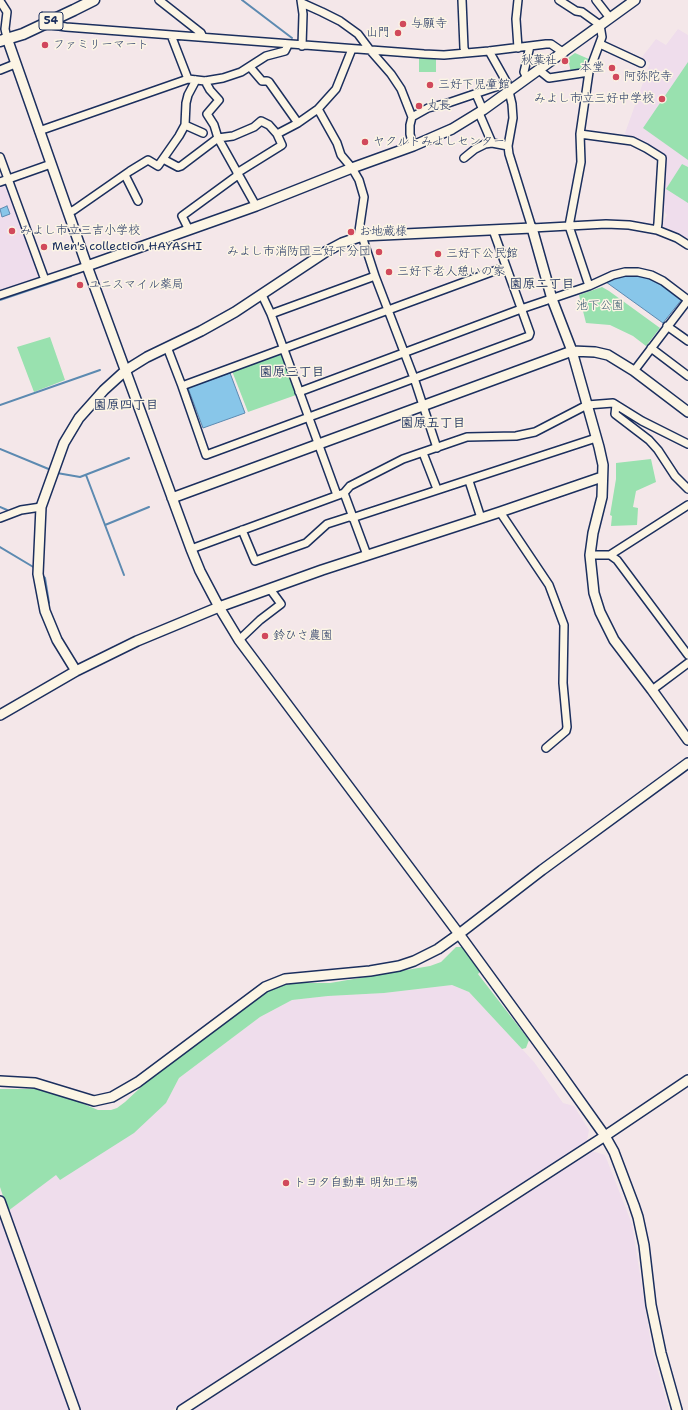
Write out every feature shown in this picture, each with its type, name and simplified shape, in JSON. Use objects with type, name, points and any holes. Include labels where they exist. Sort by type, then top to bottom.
[{"type":"main road","name":"54","points":[[4,39],[20,29],[80,0]]},
{"type":"main road","name":"54","points":[[4,39],[23,34],[94,0]]},
{"type":"street","points":[[159,0],[201,33],[203,37]]},
{"type":"street","points":[[462,0],[464,48],[466,53]]},
{"type":"street","points":[[518,0],[516,19],[518,48]]},
{"type":"street","points":[[560,0],[576,11],[582,12],[600,25],[602,37],[589,72],[580,134],[581,162],[569,226],[589,286]]},
{"type":"street","points":[[596,0],[610,18]]},
{"type":"street","points":[[412,117],[428,108],[476,94],[508,87],[528,78],[635,0]]},
{"type":"street","points":[[0,1],[7,12],[4,39],[15,64],[87,266],[203,578],[239,640],[459,934],[605,1136],[614,1152],[638,1217],[644,1245],[651,1305],[658,1339],[677,1410]]},
{"type":"street","points":[[302,2],[302,46]]},
{"type":"street","points":[[302,2],[349,27],[363,40],[391,74],[400,89],[412,117],[410,134],[413,146]]},
{"type":"street","points":[[45,24],[288,45],[444,55],[489,52],[551,44],[564,53]]},
{"type":"street","points":[[171,35],[188,79]]},
{"type":"street","points":[[600,44],[642,63]]},
{"type":"street","points":[[39,131],[188,79],[204,81],[223,78],[250,67],[266,56],[285,51],[288,45]]},
{"type":"street","points":[[528,78],[524,72],[530,46]]},
{"type":"street","points":[[277,134],[318,109],[336,89],[352,49]]},
{"type":"street","points":[[489,52],[508,87],[514,113],[508,146],[510,160],[532,228],[552,299],[572,351],[603,465],[602,497],[593,533],[590,555],[594,593],[606,626],[624,655],[652,690],[688,740]]},
{"type":"street","points":[[0,70],[15,64]]},
{"type":"street","points":[[250,67],[262,81],[269,82],[298,122]]},
{"type":"street","points":[[539,70],[549,78],[589,72]]},
{"type":"street","points":[[68,212],[74,210],[148,160],[158,166],[185,125],[186,103],[188,95],[196,80]]},
{"type":"street","points":[[204,81],[219,100],[208,114],[214,125],[218,138],[256,206]]},
{"type":"street","points":[[0,295],[256,206],[352,168],[413,146],[452,129],[481,111],[508,87]]},
{"type":"street","points":[[476,94],[492,143]]},
{"type":"street","points":[[318,109],[337,143],[341,155],[352,168],[359,180],[364,197],[360,237],[414,378],[437,448]]},
{"type":"street","points":[[163,159],[175,166],[181,166],[218,138],[233,136],[261,121],[270,125],[277,134],[282,145],[238,174],[182,216],[189,230]]},
{"type":"street","points":[[185,125],[204,133]]},
{"type":"street","points":[[580,134],[632,141],[662,158],[658,223],[656,230]]},
{"type":"street","points":[[464,158],[476,148],[485,144],[492,143],[508,146]]},
{"type":"street","points":[[0,157],[45,280]]},
{"type":"street","points":[[0,182],[51,164]]},
{"type":"street","points":[[125,176],[138,201]]},
{"type":"street","points":[[76,671],[57,640],[44,611],[38,574],[41,507],[64,443],[72,428],[104,390],[126,370],[167,347],[201,331],[262,295],[327,251],[342,243],[360,237],[606,224],[629,225],[656,230],[677,238],[688,245]]},
{"type":"street","points":[[167,347],[206,455],[529,336],[530,333],[505,267],[493,230]]},
{"type":"street","points":[[182,386],[505,267]]},
{"type":"street","points":[[299,392],[624,272],[638,272],[651,275],[663,281],[688,300],[634,371]]},
{"type":"street","points":[[270,314],[375,276]]},
{"type":"street","points":[[262,295],[318,443],[368,555]]},
{"type":"street","points":[[667,326],[688,342]]},
{"type":"street","points":[[651,348],[688,376]]},
{"type":"street","points":[[172,498],[318,443],[572,351],[595,352],[608,355],[634,371],[688,412]]},
{"type":"street","points":[[191,549],[341,494],[350,486],[403,460],[467,437],[516,436],[535,432],[587,405],[613,403],[642,421],[688,444]]},
{"type":"street","points":[[616,405],[615,414],[649,440],[658,450],[675,476],[688,489]]},
{"type":"street","points":[[242,530],[255,562],[306,543],[327,524],[469,480],[596,438]]},
{"type":"street","points":[[423,453],[437,490]]},
{"type":"street","points":[[0,715],[76,671],[137,641],[219,607],[368,555],[602,477]]},
{"type":"street","points":[[469,480],[481,518]]},
{"type":"street","points":[[610,555],[688,505]]},
{"type":"street","points":[[0,518],[21,510],[41,507]]},
{"type":"street","points":[[500,512],[549,584],[564,625],[563,664],[568,728],[546,748]]},
{"type":"street","points":[[590,555],[610,555],[618,560],[688,655]]},
{"type":"street","points":[[239,640],[260,620],[281,604],[270,589]]},
{"type":"street","points":[[652,690],[688,663]]},
{"type":"street","points":[[0,1081],[35,1083],[94,1101],[112,1097],[138,1082],[265,987],[284,979],[370,971],[399,966],[428,955],[459,934],[542,870],[688,763]]},
{"type":"street","points":[[182,1410],[605,1136],[688,1080]]},
{"type":"street","points":[[0,1200],[76,1410]]},
{"type":"shaded area","name":"みよし市立三好中学校","points":[[678,29],[688,35],[688,238],[661,226],[667,215],[660,206],[665,156],[633,139],[624,136],[650,63],[642,57],[656,39],[666,45]]},
{"type":"shaded area","name":"みよし市立三吉小学校","points":[[0,185],[8,185],[40,276],[0,290]]},
{"type":"shaded area","name":"トヨタ自動車 明知工場","points":[[452,985],[469,992],[534,1062],[563,1103],[574,1106],[589,1130],[587,1141],[172,1410],[80,1410],[8,1211],[56,1174],[60,1180],[166,1103],[179,1078],[260,1017],[292,1000],[328,996],[384,993]]},
{"type":"shaded area","points":[[592,1151],[605,1155],[632,1224],[652,1350],[669,1410],[193,1410]]},
{"type":"shaded area","points":[[0,1212],[26,1286],[70,1410],[0,1410]]},
{"type":"green space","points":[[575,53],[591,60],[585,71],[571,73],[568,58]]},
{"type":"green space","points":[[419,58],[436,59],[436,72],[419,72]]},
{"type":"green space","points":[[688,62],[688,160],[643,128]]},
{"type":"green space","points":[[682,164],[688,167],[688,203],[666,189]]},
{"type":"green space","name":"池下公園","points":[[602,287],[660,328],[646,346],[633,336],[610,325],[586,323],[579,295]]},
{"type":"green space","points":[[50,337],[65,380],[34,392],[17,347]]},
{"type":"green space","points":[[281,353],[296,395],[248,412],[232,371]]},
{"type":"green space","points":[[651,459],[656,482],[636,491],[633,507],[638,508],[637,525],[611,526],[612,516],[610,515],[616,479],[616,463]]},
{"type":"green space","points":[[456,947],[463,947],[480,972],[478,974],[529,1040],[526,1048],[522,1049],[469,992],[452,985],[384,993],[328,996],[292,1000],[260,1017],[179,1078],[166,1103],[134,1133],[60,1180],[56,1175],[8,1211],[0,1187],[0,1089],[42,1089],[55,1092],[98,1110],[111,1110],[117,1108],[125,1102],[154,1075],[269,990],[279,986],[296,983],[330,983],[430,966],[441,962]]},
{"type":"water","points":[[7,206],[10,214],[2,217],[0,209]]},
{"type":"water","points":[[637,275],[649,277],[682,299],[663,323],[606,282],[622,276]]},
{"type":"water","points":[[230,373],[245,413],[203,428],[188,388]]},
{"type":"waterway","points":[[242,0],[292,38]]},
{"type":"waterway","points":[[0,300],[71,276]]},
{"type":"waterway","points":[[0,405],[100,370]]},
{"type":"waterway","points":[[0,449],[51,470]]},
{"type":"waterway","points":[[57,473],[80,477],[129,458]]},
{"type":"waterway","points":[[86,475],[124,575]]},
{"type":"waterway","points":[[0,507],[7,510]]},
{"type":"waterway","points":[[105,525],[149,507]]},
{"type":"waterway","points":[[0,547],[35,568]]},
{"type":"waterway","points":[[42,575],[45,578],[49,603]]},
{"type":"place","name":"与願寺","points":[[403,24]]},
{"type":"place","name":"山門","points":[[398,33]]},
{"type":"place","name":"ファミリーマート","points":[[45,45]]},
{"type":"place","name":"秋葉社","points":[[565,61]]},
{"type":"place","name":"本堂","points":[[612,68]]},
{"type":"place","name":"阿弥陀寺","points":[[616,77]]},
{"type":"place","name":"三好下児童館","points":[[430,85]]},
{"type":"place","name":"みよし市立三好中学校","points":[[662,99]]},
{"type":"place","name":"丸長","points":[[419,106]]},
{"type":"place","name":"ヤクルトみよしセンター","points":[[365,142]]},
{"type":"place","name":"みよし市立三吉小学校","points":[[12,231]]},
{"type":"place","name":"お地蔵様","points":[[351,232]]},
{"type":"place","name":"Men's collection HAYASHI","points":[[44,247]]},
{"type":"place","name":"みよし市消防団三好下分団","points":[[379,252]]},
{"type":"place","name":"三好下公民館","points":[[438,254]]},
{"type":"place","name":"三好下老人憩いの家","points":[[389,272]]},
{"type":"place","name":"ユニスマイル薬局","points":[[80,285]]},
{"type":"place","name":"鈴ひさ農園","points":[[265,636]]},
{"type":"place","name":"トヨタ自動車 明知工場","points":[[286,1183]]},
{"type":"district","name":"園原二丁目","points":[[542,285]]},
{"type":"district","name":"園原三丁目","points":[[292,373]]},
{"type":"district","name":"園原四丁目","points":[[126,406]]},
{"type":"district","name":"園原五丁目","points":[[433,424]]}]
